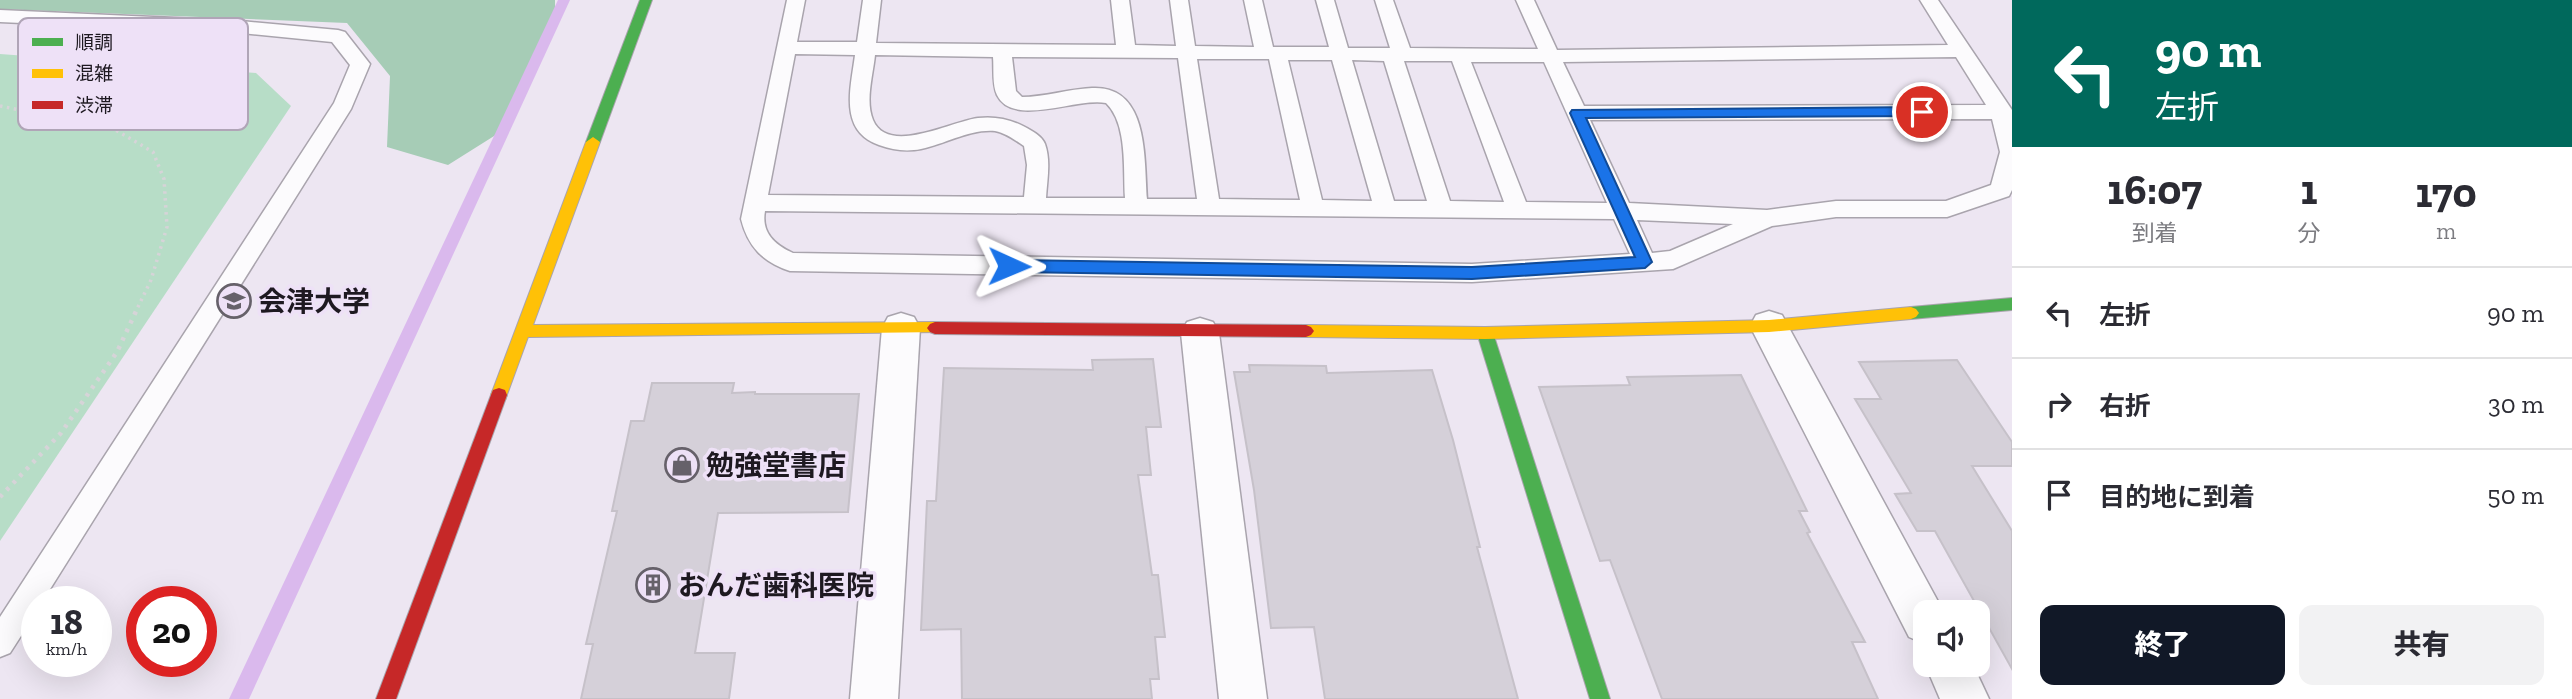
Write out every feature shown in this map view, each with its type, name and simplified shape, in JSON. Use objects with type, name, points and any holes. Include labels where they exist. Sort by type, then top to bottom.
[{"type":"street","points":[[386,699],[646,0]]},
{"type":"street","points":[[522,331],[901,328],[1200,333],[1485,333],[1769,326],[2012,304]]},
{"type":"street","points":[[1769,326],[1913,600]]},
{"type":"street","points":[[874,699],[901,328]]},
{"type":"street","points":[[1200,333],[1243,699]]},
{"type":"street","points":[[1485,333],[1600,699]]},
{"type":"street","points":[[1954,677],[1965,699]]},
{"type":"lane","points":[[796,0],[751,219],[755,234],[768,252],[790,262],[1472,273],[1673,260],[1768,218]]},
{"type":"lane","points":[[872,0],[859,103],[861,119],[867,132],[889,143],[908,146],[971,125],[993,124],[1017,130],[1034,143],[1038,165],[1034,205]]},
{"type":"lane","points":[[1120,0],[1126,51]]},
{"type":"lane","points":[[1179,0],[1209,207]]},
{"type":"lane","points":[[1253,0],[1271,53],[1313,208]]},
{"type":"lane","points":[[1325,0],[1385,209]]},
{"type":"lane","points":[[1384,0],[1441,209]]},
{"type":"lane","points":[[1525,0],[1645,262]]},
{"type":"lane","points":[[755,203],[1621,211],[1768,218],[1836,209],[1947,209],[2001,190],[2011,152],[2007,117],[1929,0]]},
{"type":"lane","points":[[0,16],[44,18]]},
{"type":"lane","points":[[0,643],[344,104],[360,64],[338,36],[248,28]]},
{"type":"lane","points":[[786,48],[1459,55],[1962,51]]},
{"type":"lane","points":[[1002,50],[1006,93],[1016,103],[1045,103],[1097,95],[1112,97],[1124,108],[1129,129],[1136,206]]},
{"type":"lane","points":[[1459,55],[1518,210]]},
{"type":"lane","points":[[1577,113],[2007,117]]},
{"type":"path","points":[[0,106],[18,110]]},
{"type":"path","points":[[0,497],[61,433],[117,352],[151,280],[167,227],[164,179],[153,152],[114,130]]},
{"type":"green space","points":[[0,0],[555,0],[555,23],[510,126],[448,165],[387,147],[390,76],[347,23],[0,9]]},
{"type":"green space","points":[[0,54],[18,55],[18,130],[248,130],[248,72],[256,73],[291,106],[0,541]]},
{"type":"building","points":[[1153,359],[1161,427],[1146,427],[1151,475],[1138,475],[1152,575],[1158,575],[1165,637],[1155,637],[1159,679],[1150,679],[1152,699],[962,699],[961,629],[921,630],[927,501],[936,501],[944,368],[1093,370],[1092,360]]},
{"type":"building","points":[[1957,360],[2012,442],[2012,466],[1972,466],[2012,531],[2012,669],[1990,630],[1990,600],[1974,600],[1935,531],[1917,531],[1895,494],[1911,493],[1855,399],[1881,399],[1859,362]]},
{"type":"building","points":[[1249,365],[1326,366],[1327,373],[1432,370],[1453,440],[1480,547],[1477,547],[1518,699],[1325,699],[1314,627],[1271,628],[1254,490],[1234,372],[1250,372]]},
{"type":"building","points":[[1741,375],[1807,511],[1799,511],[1810,532],[1807,533],[1865,642],[1852,642],[1878,699],[1662,699],[1610,560],[1600,561],[1539,387],[1630,385],[1627,377]]},
{"type":"building","points":[[652,383],[734,383],[732,393],[859,394],[848,512],[718,513],[695,653],[735,653],[729,699],[581,699],[593,644],[586,644],[617,511],[612,511],[631,421],[644,421]]},
{"type":"waterway","points":[[239,699],[564,0]]},
{"type":"traffic: fast","points":[[593,142],[646,0]]},
{"type":"traffic: fast","points":[[1911,313],[2012,304]]},
{"type":"traffic: fast","points":[[1485,333],[1600,699]]},
{"type":"traffic: slow","points":[[499,395],[593,142]]},
{"type":"traffic: slow","points":[[1306,331],[1485,333],[1769,326],[1911,313]]},
{"type":"traffic: slow","points":[[522,331],[935,328]]},
{"type":"traffic: jam","points":[[935,328],[1306,331]]},
{"type":"traffic: jam","points":[[386,699],[499,395]]},
{"type":"place","name":"会津大学","points":[[234,301]]},
{"type":"place","name":"勉強堂書店","points":[[682,465]]},
{"type":"place","name":"おんだ歯科医院","points":[[653,585]]},
{"type":"route","points":[[1009,266],[1472,273],[1645,262],[1577,113],[1922,112]]}]
